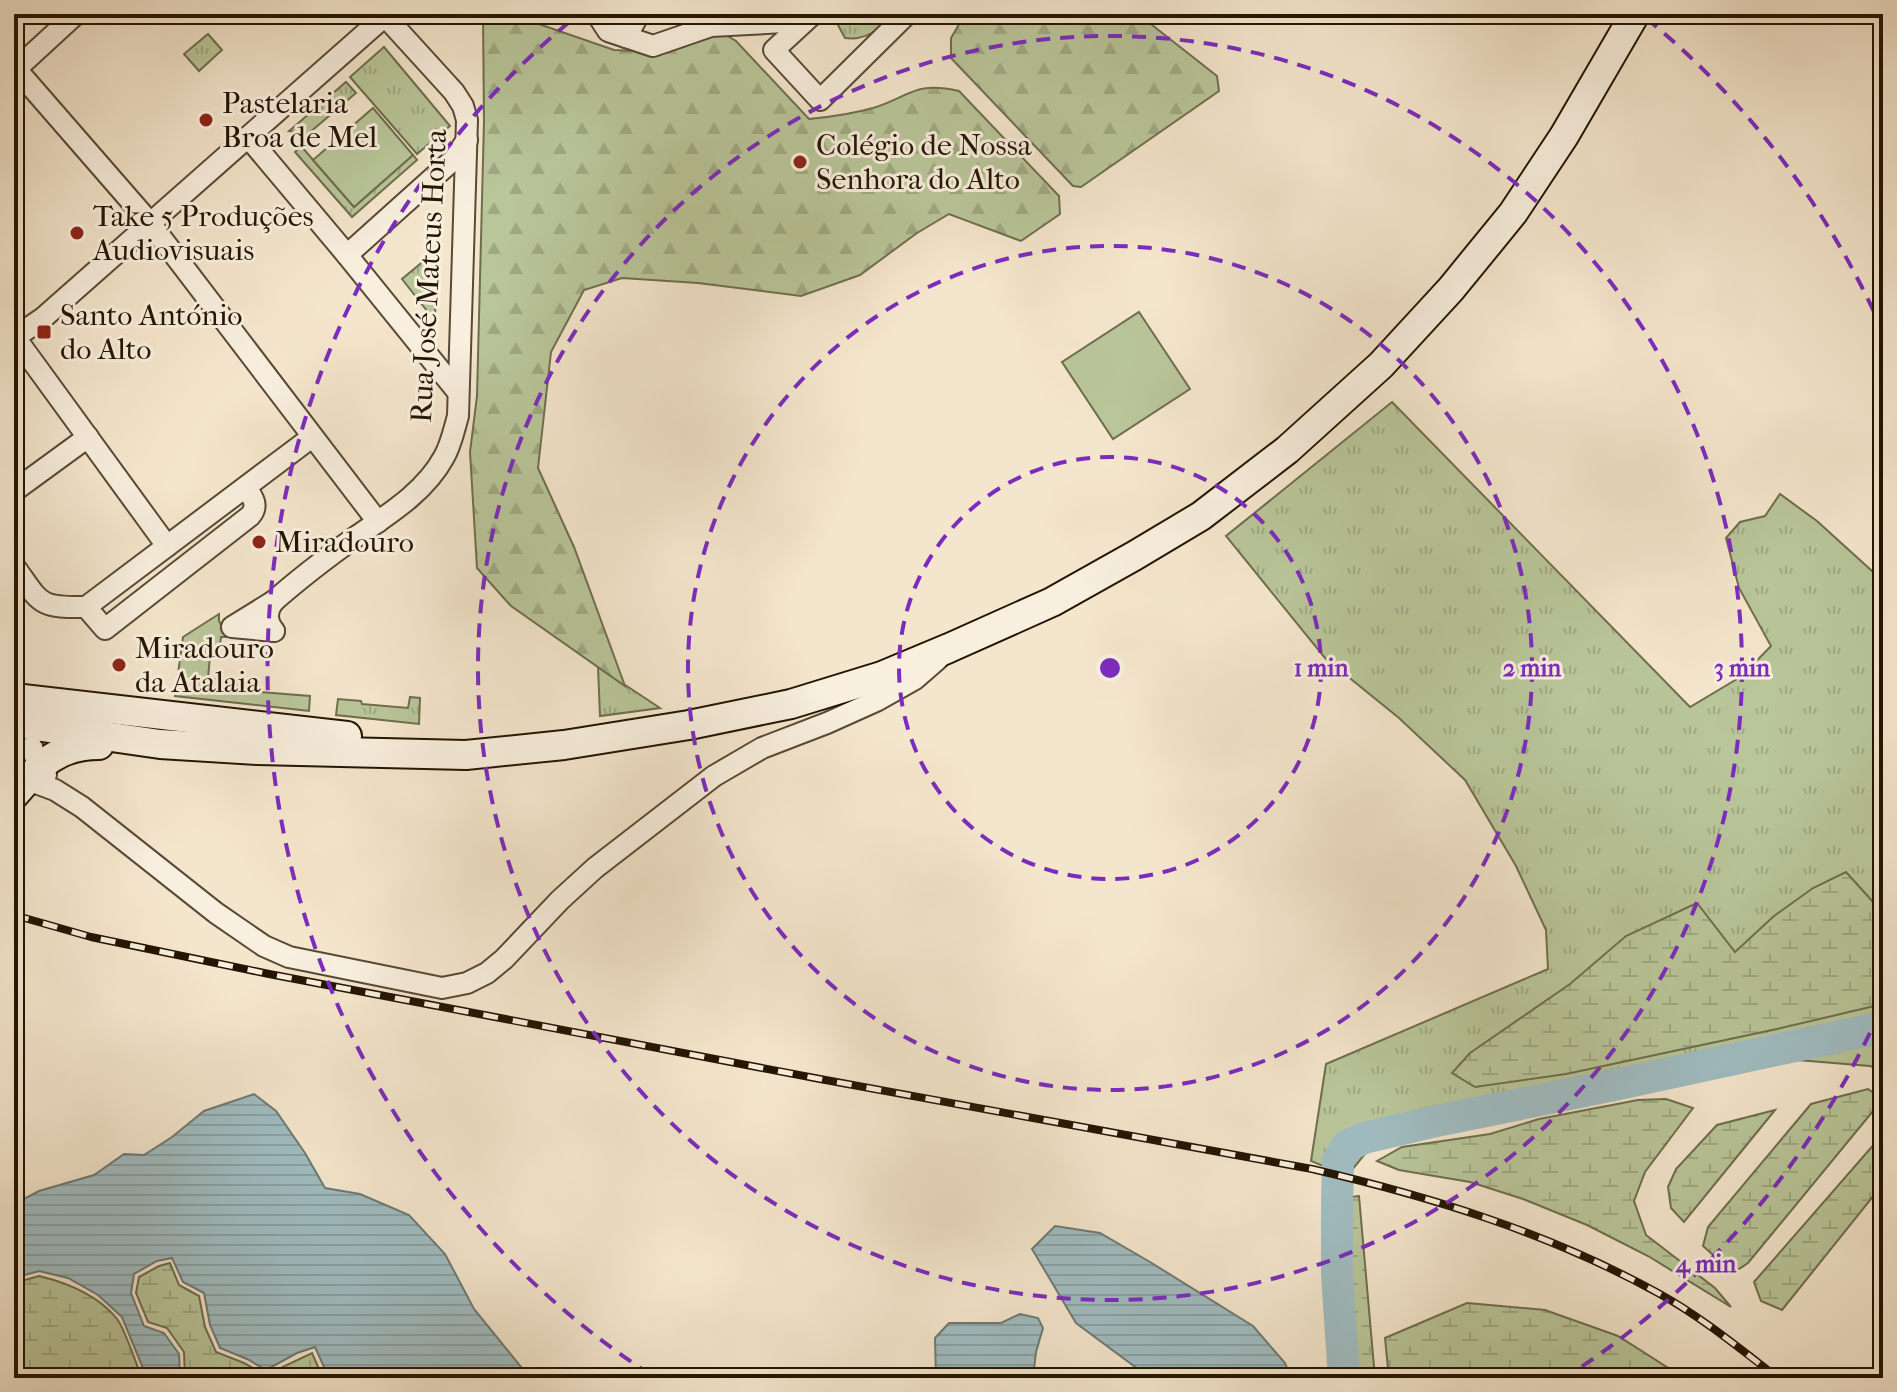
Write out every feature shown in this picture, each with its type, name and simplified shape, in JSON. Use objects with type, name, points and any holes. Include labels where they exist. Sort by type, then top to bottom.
[{"type":"main road","points":[[19,747],[63,750],[82,745],[466,755],[564,745],[689,725],[791,704],[882,676],[1052,602],[1201,516],[1287,450],[1381,365],[1451,289],[1513,213],[1564,136],[1635,14]]},
{"type":"main road","points":[[19,747],[49,702],[414,743],[564,745]]},
{"type":"main road","points":[[19,747],[29,716],[57,711],[178,727],[270,727]]},
{"type":"main road","points":[[19,747],[48,729],[160,744],[222,748]]},
{"type":"street","points":[[76,14],[15,70],[150,223],[378,522]]},
{"type":"street","points":[[597,14],[608,31],[653,46],[711,26],[809,18]]},
{"type":"street","points":[[626,37],[639,14]]},
{"type":"street","points":[[809,18],[774,50],[820,100],[907,14]]},
{"type":"street","points":[[167,546],[14,337],[43,318],[384,15]]},
{"type":"street","name":"Rua José Mateus Horta","points":[[274,601],[269,607],[268,617],[274,631],[232,627],[274,601],[406,501],[443,459],[458,416],[467,120],[458,99],[384,15]]},
{"type":"street","points":[[248,137],[457,391]]},
{"type":"street","points":[[347,255],[454,159],[467,140]]},
{"type":"street","points":[[441,171],[454,172],[465,181]]},
{"type":"street","points":[[14,491],[88,437]]},
{"type":"street","points":[[14,566],[43,603],[60,608],[86,607],[312,437]]},
{"type":"street","points":[[86,607],[105,629],[250,516],[255,502],[246,488]]},
{"type":"street","points":[[19,747],[55,790],[82,807],[216,913],[264,946],[289,957],[442,988],[467,983],[487,973],[595,868],[714,776],[762,748],[876,701],[915,679],[949,648]]},
{"type":"green space","name":"Colégio de Nossa Senhora do Alto","points":[[483,14],[510,14],[614,50],[655,52],[699,37],[724,34],[736,41],[809,119],[873,108],[922,89],[959,91],[1059,196],[1060,214],[1021,241],[949,214],[917,233],[860,275],[801,296],[698,283],[622,278],[584,290],[551,352],[538,468],[574,547],[625,686],[511,606],[477,568],[470,452],[477,396],[484,121]]},
{"type":"green space","points":[[839,14],[898,14],[874,32],[845,38],[838,25]]},
{"type":"green space","points":[[965,14],[1138,14],[1217,76],[1219,91],[1081,187],[1073,186],[951,58],[951,38]]},
{"type":"green space","points":[[208,34],[222,50],[199,71],[184,54]]},
{"type":"green space","points":[[384,47],[450,126],[417,154],[350,77]]},
{"type":"green space","points":[[346,82],[356,93],[308,134],[289,131]]},
{"type":"green space","points":[[373,108],[413,155],[354,207],[313,160]]},
{"type":"green space","points":[[301,146],[354,207],[413,155],[417,160],[352,217],[295,152]]},
{"type":"green space","points":[[425,260],[436,272],[435,321],[402,279]]},
{"type":"green space","points":[[1139,312],[1190,389],[1113,439],[1062,362]]},
{"type":"green space","points":[[1392,402],[1690,707],[1742,676],[1771,646],[1739,588],[1726,538],[1740,522],[1765,516],[1780,494],[1817,521],[1883,581],[1883,1071],[1870,1066],[1797,1060],[1382,1133],[1347,1176],[1311,1161],[1326,1064],[1548,969],[1546,930],[1516,866],[1465,780],[1399,718],[1325,658],[1226,536]]},
{"type":"green space","points":[[219,614],[219,621],[228,637],[221,637],[220,646],[211,646],[208,678],[249,686],[249,691],[310,696],[309,711],[175,696],[183,637]]},
{"type":"green space","points":[[598,667],[660,708],[600,716]]},
{"type":"green space","points":[[410,697],[420,698],[419,724],[336,715],[338,699],[408,708]]},
{"type":"green space","points":[[1846,872],[1883,913],[1883,1004],[1566,1074],[1475,1087],[1452,1073],[1470,1053],[1570,984],[1626,936],[1697,903],[1735,952],[1774,916],[1813,888]]},
{"type":"green space","points":[[1868,1089],[1883,1099],[1748,1263],[1733,1273],[1703,1246],[1708,1227],[1811,1104]]},
{"type":"green space","points":[[1666,1099],[1693,1108],[1645,1172],[1634,1201],[1646,1235],[1715,1288],[1731,1307],[1648,1256],[1587,1225],[1470,1182],[1399,1170],[1377,1161],[1402,1147],[1490,1134],[1539,1119],[1638,1100]]},
{"type":"green space","points":[[1775,1110],[1684,1222],[1671,1208],[1668,1187],[1676,1169],[1717,1125]]},
{"type":"green space","points":[[1883,1134],[1883,1184],[1782,1310],[1761,1301],[1754,1282]]},
{"type":"green space","points":[[1359,1196],[1375,1378],[1332,1378],[1331,1199]]},
{"type":"green space","points":[[170,1263],[179,1285],[199,1296],[205,1327],[216,1352],[266,1375],[312,1353],[323,1378],[185,1378],[184,1352],[167,1328],[148,1322],[136,1293],[139,1277]]},
{"type":"green space","points":[[39,1276],[82,1291],[101,1303],[117,1319],[142,1378],[14,1378],[14,1283]]},
{"type":"green space","points":[[1467,1303],[1545,1310],[1618,1336],[1684,1378],[1389,1378],[1385,1338]]},
{"type":"water","points":[[254,1094],[276,1111],[325,1188],[360,1194],[409,1215],[445,1254],[474,1309],[530,1378],[329,1378],[315,1347],[266,1370],[220,1348],[210,1325],[204,1293],[183,1282],[172,1258],[157,1261],[134,1274],[131,1293],[144,1326],[164,1333],[179,1354],[180,1378],[147,1378],[122,1317],[98,1295],[68,1278],[39,1271],[14,1278],[14,1204],[39,1191],[94,1175],[124,1154],[144,1155],[204,1111]]},
{"type":"water","points":[[1055,1226],[1100,1233],[1253,1326],[1285,1363],[1291,1378],[1150,1378],[1076,1323],[1032,1249]]},
{"type":"water","points":[[1020,1314],[1038,1318],[1043,1328],[1033,1378],[936,1378],[935,1338],[949,1323],[1001,1323]]},
{"type":"waterway","points":[[1344,1378],[1337,1275],[1337,1203],[1338,1161],[1347,1146],[1364,1138],[1441,1120],[1883,1027]]},
{"type":"railway","points":[[14,915],[91,937],[269,974],[1312,1169],[1357,1180],[1489,1219],[1575,1252],[1689,1312],[1778,1378]]},
{"type":"place","name":"Pastelaria Broa de Mel","points":[[206,120]]},
{"type":"place","name":"Colégio de Nossa Senhora do Alto","points":[[800,162]]},
{"type":"place","name":"Take 5 Produções Audiovisuais","points":[[77,233]]},
{"type":"place","name":"Santo António do Alto","points":[[44,332]]},
{"type":"place","name":"Miradouro","points":[[259,542]]},
{"type":"place","name":"Miradouro da Atalaia","points":[[119,665]]}]
